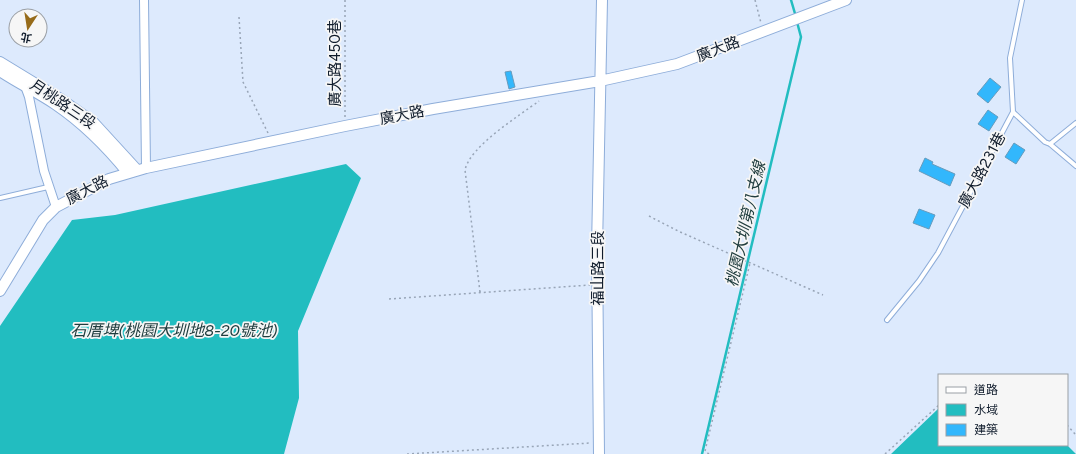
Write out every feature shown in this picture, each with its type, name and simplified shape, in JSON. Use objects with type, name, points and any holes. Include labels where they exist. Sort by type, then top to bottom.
[{"type":"street","points":[[137,170],[144,0]]},
{"type":"street","name":"福山路三段","points":[[599,454],[597,285],[602,0]]},
{"type":"street","name":"廣大路","points":[[0,291],[43,220],[56,207],[91,187],[137,170],[345,126],[600,81],[677,64],[846,0]]},
{"type":"street","name":"月桃路三段","points":[[0,62],[27,83]]},
{"type":"street","name":"月桃路三段","points":[[0,71],[71,106],[93,122],[137,170]]},
{"type":"street","points":[[27,83],[48,188],[56,207]]},
{"type":"lane","points":[[1022,0],[1010,58],[1013,112],[1045,142],[1050,144],[1076,166]]},
{"type":"lane","name":"廣大路231巷","points":[[887,320],[919,281],[938,253],[1013,112]]},
{"type":"lane","points":[[1050,144],[1076,123]]},
{"type":"lane","points":[[0,198],[48,188]]},
{"type":"path","name":"廣大路450巷","points":[[345,0],[345,126]]},
{"type":"path","points":[[754,0],[763,31]]},
{"type":"path","points":[[239,17],[243,82],[272,142]]},
{"type":"path","points":[[480,292],[466,170],[467,163],[485,142],[539,101],[541,91]]},
{"type":"path","points":[[648,216],[678,231],[823,295]]},
{"type":"path","points":[[709,454],[705,451],[750,263]]},
{"type":"path","points":[[389,299],[597,285]]},
{"type":"path","points":[[885,454],[938,406]]},
{"type":"path","points":[[1068,426],[1076,435]]},
{"type":"path","points":[[407,454],[598,443]]},
{"type":"water","name":"石厝埤(桃園大圳地8-20號池)","points":[[346,164],[361,178],[298,331],[299,398],[284,454],[0,454],[0,326],[72,220],[115,215]]},
{"type":"water","points":[[938,409],[938,446],[1068,446],[1076,454],[891,454]]},
{"type":"building","points":[[511,71],[515,87],[509,89],[505,72]]},
{"type":"building","points":[[990,78],[1001,87],[988,103],[977,94]]},
{"type":"building","points":[[988,110],[998,117],[989,131],[978,124]]},
{"type":"building","points":[[1014,143],[1025,150],[1016,164],[1005,157]]},
{"type":"building","points":[[925,158],[933,162],[932,164],[955,174],[950,186],[919,171]]},
{"type":"building","points":[[919,209],[935,215],[929,229],[913,223]]},
{"type":"waterway","name":"桃園大圳第八支線","points":[[791,0],[796,17]]},
{"type":"waterway","name":"桃園大圳第八支線","points":[[702,454],[801,37],[797,22]]}]
